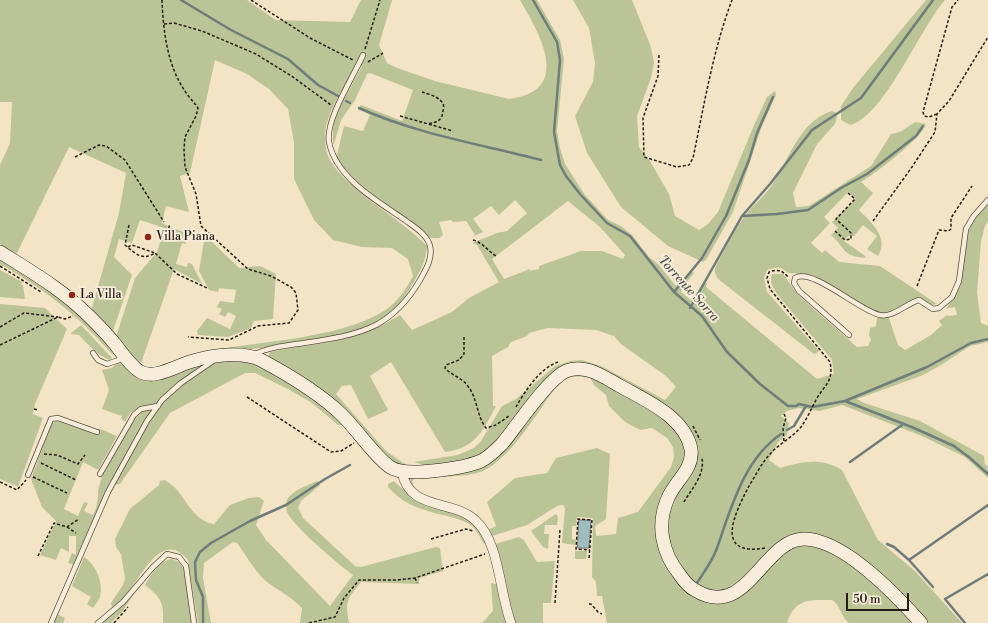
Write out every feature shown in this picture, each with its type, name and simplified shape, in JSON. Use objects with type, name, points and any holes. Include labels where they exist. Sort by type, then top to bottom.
[{"type":"street","points":[[0,252],[64,293],[104,331],[127,360],[138,371],[146,374],[157,374],[194,360],[222,356],[240,355],[257,358],[321,397],[341,414],[390,467],[402,472],[434,470],[481,460],[492,454],[558,376],[575,368],[588,370],[653,404],[674,422],[688,440],[691,459],[688,468],[673,488],[666,502],[662,520],[662,532],[663,543],[672,564],[694,590],[714,596],[724,596],[734,593],[749,582],[788,544],[805,539],[826,544],[863,567],[890,590],[920,623]]},
{"type":"street","points":[[402,472],[408,489],[414,494],[422,499],[472,517],[484,531],[493,551],[511,623]]},
{"type":"lane","points":[[250,357],[270,348],[323,340],[356,333],[376,325],[396,312],[410,296],[430,258],[429,243],[420,231],[370,196],[345,174],[332,156],[328,140],[330,126],[336,108],[363,55]]},
{"type":"lane","points":[[848,335],[799,291],[794,283],[795,278],[798,276],[807,277],[879,316],[891,314],[919,300],[933,309],[939,308],[952,297],[959,281],[966,228],[973,217],[988,200]]},
{"type":"lane","points":[[93,353],[98,360],[107,364],[119,360]]},
{"type":"lane","points":[[51,623],[108,492],[147,421],[158,406],[181,383],[222,356]]},
{"type":"lane","points":[[100,474],[118,439],[134,415],[141,409],[158,406]]},
{"type":"lane","points":[[27,477],[49,422],[54,418],[97,432]]},
{"type":"lane","points":[[98,623],[123,602],[156,563],[167,554],[179,557],[186,566],[194,623]]},
{"type":"path","points":[[162,0],[164,24],[173,69],[183,88],[198,108],[196,116],[185,137],[184,149],[185,167],[196,194],[201,226],[248,269],[271,276],[291,287],[296,293],[298,310],[294,319],[289,323],[258,326],[229,340],[188,337]]},
{"type":"path","points":[[251,0],[310,38],[359,63],[369,62],[383,53]]},
{"type":"path","points":[[363,55],[380,0]]},
{"type":"path","points":[[660,55],[658,76],[643,118],[644,157],[677,167],[689,165],[693,158],[708,84],[732,0]]},
{"type":"path","points":[[958,0],[952,7],[923,112],[924,116],[929,118],[937,114],[949,101],[988,36]]},
{"type":"path","points":[[164,24],[174,23],[188,26],[256,54],[293,77],[336,108]]},
{"type":"path","points":[[422,92],[433,96],[442,102],[444,107],[443,116],[440,121],[428,124]]},
{"type":"path","points":[[873,220],[912,167],[935,132],[937,114]]},
{"type":"path","points":[[400,116],[453,132]]},
{"type":"path","points":[[74,157],[99,144],[106,146],[125,160],[164,222]]},
{"type":"path","points":[[916,286],[939,230],[948,232],[951,229],[951,218],[972,186]]},
{"type":"path","points":[[835,231],[845,240],[851,239],[851,233],[836,219],[855,199],[848,193]]},
{"type":"path","points":[[165,229],[168,230],[170,224]]},
{"type":"path","points":[[130,225],[125,245],[140,257],[148,258],[155,253]]},
{"type":"path","points":[[473,240],[476,240],[496,256]]},
{"type":"path","points":[[475,244],[476,240]]},
{"type":"path","points":[[128,247],[132,245],[155,253],[177,274],[207,288]]},
{"type":"path","points":[[0,266],[47,296]]},
{"type":"path","points":[[768,547],[756,549],[742,546],[733,537],[731,528],[739,504],[770,453],[800,427],[817,398],[828,385],[832,370],[830,362],[770,289],[767,278],[769,272],[777,269],[783,271],[794,283]]},
{"type":"path","points":[[0,327],[24,313],[65,319],[73,316],[76,319]]},
{"type":"path","points":[[0,345],[32,328],[58,317]]},
{"type":"path","points":[[464,338],[464,354],[459,360],[446,365],[445,368],[467,384],[476,401],[479,420],[486,428],[496,425],[509,416],[521,398]]},
{"type":"path","points":[[247,397],[331,452],[341,451],[362,437]]},
{"type":"path","points":[[34,409],[38,410]]},
{"type":"path","points":[[784,414],[786,418],[783,428],[784,442]]},
{"type":"path","points":[[36,454],[58,454],[78,464],[85,455]]},
{"type":"path","points":[[34,459],[46,467],[76,480]]},
{"type":"path","points":[[0,482],[17,490],[27,477],[67,493]]},
{"type":"path","points":[[67,527],[78,518]]},
{"type":"path","points":[[589,558],[590,550],[592,520],[578,519],[576,549],[590,550]]},
{"type":"path","points":[[38,556],[54,523],[67,527],[76,533]]},
{"type":"path","points":[[431,538],[466,529],[474,532]]},
{"type":"path","points":[[554,603],[560,530]]},
{"type":"path","points":[[309,623],[335,617],[344,598],[358,580],[397,580],[415,578],[486,553],[484,548]]},
{"type":"path","points":[[415,578],[417,583]]},
{"type":"path","points":[[589,604],[591,604],[598,612],[602,614]]},
{"type":"green space","points":[[0,0],[247,0],[276,20],[350,22],[361,0],[392,0],[379,45],[387,63],[435,81],[509,99],[529,94],[541,85],[546,73],[546,59],[542,44],[520,0],[537,0],[560,40],[564,59],[557,131],[560,148],[565,164],[585,195],[608,220],[621,226],[632,235],[649,257],[658,264],[676,286],[691,271],[694,273],[682,288],[681,292],[691,300],[695,297],[703,283],[707,283],[706,287],[817,379],[834,374],[832,360],[777,294],[771,282],[772,274],[783,274],[798,295],[857,347],[868,346],[871,340],[869,335],[870,328],[876,326],[877,318],[889,318],[898,345],[905,350],[931,335],[942,325],[939,321],[947,315],[957,315],[955,307],[946,309],[960,286],[969,229],[975,218],[988,204],[988,221],[981,241],[977,293],[981,323],[988,326],[988,342],[970,346],[921,376],[857,399],[864,403],[920,421],[984,456],[985,464],[988,467],[988,478],[965,457],[922,436],[842,405],[820,411],[799,408],[787,411],[781,416],[789,423],[787,435],[778,442],[769,460],[780,468],[796,464],[819,462],[826,463],[842,470],[878,540],[915,571],[962,623],[927,623],[904,598],[804,535],[731,589],[714,592],[696,587],[675,563],[665,533],[671,500],[694,469],[686,427],[575,364],[501,439],[480,457],[429,467],[414,462],[458,455],[474,448],[481,441],[502,406],[516,399],[555,366],[571,361],[582,360],[601,366],[665,400],[676,387],[666,376],[621,344],[614,336],[596,330],[548,328],[529,333],[527,336],[511,342],[508,347],[492,356],[493,406],[496,406],[485,426],[470,443],[455,450],[445,452],[391,362],[370,376],[388,410],[368,419],[351,385],[342,386],[336,394],[386,451],[408,466],[395,465],[268,357],[270,352],[325,343],[358,335],[380,326],[400,315],[412,330],[452,312],[469,298],[499,282],[477,245],[472,243],[497,233],[507,231],[527,213],[515,200],[499,215],[491,206],[473,219],[483,232],[472,237],[475,235],[466,221],[453,222],[451,220],[439,222],[443,235],[439,238],[431,238],[371,195],[336,159],[344,126],[363,131],[370,115],[358,109],[361,105],[402,121],[413,90],[370,73],[367,74],[355,100],[341,120],[333,144],[333,128],[338,111],[362,66],[355,66],[331,110],[325,133],[328,156],[335,168],[346,180],[373,203],[403,225],[427,246],[424,262],[420,271],[394,310],[378,321],[355,330],[328,337],[269,347],[193,354],[292,339],[342,329],[364,321],[389,308],[404,291],[413,276],[408,259],[392,248],[362,247],[333,240],[314,220],[294,179],[294,143],[288,109],[269,89],[247,74],[215,60],[190,173],[180,176],[189,212],[166,206],[162,223],[168,226],[167,229],[140,220],[132,243],[119,239],[114,257],[132,275],[113,331],[110,331],[91,311],[119,213],[126,173],[69,147],[16,255],[0,244],[0,165],[10,143],[12,102],[0,102]],"holes":[[[568,201],[600,227],[625,255],[623,259],[602,251],[581,251],[539,266],[539,269],[530,271],[530,269],[504,279],[492,259]]]},
{"type":"green space","points":[[573,0],[632,0],[651,47],[654,63],[651,78],[637,116],[639,147],[650,161],[669,194],[675,216],[699,230],[708,224],[718,212],[767,97],[775,91],[776,95],[762,126],[733,212],[706,260],[703,262],[668,246],[621,207],[587,153],[575,116],[593,82],[595,63],[589,28]]},
{"type":"green space","points":[[926,0],[945,0],[924,30],[901,70],[876,106],[863,118],[850,125],[841,120],[841,106],[853,88]]},
{"type":"green space","points":[[832,111],[835,112],[837,117],[835,124],[817,144],[793,193],[796,207],[809,206],[871,166],[891,134],[900,132],[915,122],[926,124],[916,138],[907,147],[887,164],[861,182],[873,193],[859,210],[873,225],[880,236],[882,243],[878,256],[867,249],[877,236],[863,225],[854,236],[848,236],[844,241],[866,258],[848,253],[831,235],[838,228],[832,222],[856,199],[848,192],[824,217],[830,223],[811,243],[822,253],[825,250],[839,262],[880,266],[937,304],[931,305],[919,297],[893,311],[881,313],[875,312],[844,292],[811,276],[788,273],[781,268],[767,270],[764,278],[767,292],[819,351],[814,354],[718,279],[715,273],[715,268],[740,223],[772,185],[803,132],[811,123]]},
{"type":"green space","points":[[169,227],[184,232],[186,244],[182,243],[176,264],[187,267],[188,263],[192,264],[202,284],[174,269],[140,366],[116,337],[135,278],[157,252],[164,230],[168,231]]},
{"type":"green space","points":[[205,235],[239,268],[260,266],[276,274],[273,319],[254,321],[251,328],[228,337],[198,335],[197,331],[207,318],[230,329],[236,316],[228,312],[225,317],[219,314],[222,309],[217,307],[220,301],[234,303],[236,290],[219,288],[218,292],[209,290],[199,271]]},
{"type":"green space","points":[[0,258],[50,288],[86,319],[119,358],[111,353],[85,326],[60,304],[32,283],[0,264]]},
{"type":"green space","points":[[0,270],[22,282],[21,285],[23,285],[25,299],[0,297]]},
{"type":"green space","points":[[0,304],[45,308],[67,329],[35,404],[33,414],[43,418],[18,487],[0,479]]},
{"type":"green space","points":[[81,325],[112,358],[110,360],[89,346],[79,335],[70,334]]},
{"type":"green space","points":[[240,359],[269,370],[296,386],[344,425],[338,425],[312,403],[286,388],[255,373],[245,373],[170,413],[120,484],[109,485],[74,565],[68,563],[72,553],[76,555],[76,536],[69,536],[69,552],[61,548],[56,560],[40,555],[56,521],[42,507],[31,479],[52,423],[58,421],[95,434],[98,428],[117,436],[98,470],[83,462],[64,509],[78,516],[84,502],[88,503],[84,511],[93,515],[97,504],[98,490],[108,461],[128,428],[142,412],[148,408],[146,405],[130,413],[125,422],[121,418],[122,416],[102,409],[109,390],[102,370],[112,368],[117,363],[125,364],[136,373]]},
{"type":"green space","points":[[567,374],[588,374],[651,408],[681,434],[687,459],[671,486],[663,554],[712,601],[777,560],[789,549],[805,543],[827,549],[860,571],[915,623],[849,623],[835,602],[832,600],[824,600],[804,602],[799,605],[790,615],[787,623],[607,623],[602,596],[597,596],[596,582],[592,577],[593,518],[577,517],[576,526],[572,526],[572,539],[576,540],[575,545],[562,543],[565,508],[563,505],[557,506],[527,525],[492,536],[488,530],[496,526],[487,502],[515,478],[547,473],[556,458],[597,448],[610,454],[606,519],[595,526],[596,536],[616,534],[618,518],[638,512],[671,467],[674,457],[673,447],[667,438],[652,428],[640,430],[625,422],[609,406],[606,395],[595,386],[590,378],[571,377],[563,381],[555,388],[532,422],[513,446],[493,465],[483,471],[468,475],[416,478],[412,481],[413,484],[410,485],[411,477],[482,464],[552,386]]},
{"type":"green space","points":[[165,480],[176,489],[192,511],[207,522],[214,524],[230,505],[249,498],[259,497],[264,501],[256,525],[266,540],[330,606],[353,575],[307,535],[291,518],[286,509],[287,500],[292,494],[301,488],[318,481],[320,485],[301,501],[298,508],[303,518],[355,566],[361,567],[436,547],[440,548],[443,571],[419,578],[419,584],[361,582],[348,600],[347,609],[349,623],[300,623],[302,608],[291,598],[266,581],[237,543],[233,542],[204,563],[203,578],[211,623],[198,623],[188,560],[176,551],[166,550],[156,556],[121,601],[112,607],[111,603],[123,585],[125,578],[121,554],[116,547],[115,539],[130,509],[159,485],[160,481]]},
{"type":"green space","points":[[394,481],[411,497],[473,521],[486,541],[484,544],[474,528],[467,523],[409,504],[400,498],[388,487],[388,484]]},
{"type":"green space","points":[[556,514],[558,517],[557,525],[545,525],[544,534],[549,534],[548,549],[543,547],[531,531]]},
{"type":"green space","points":[[519,537],[524,540],[537,562],[555,561],[551,603],[543,603],[543,623],[515,623],[495,544]]},
{"type":"green space","points":[[575,551],[587,551],[586,559],[575,559]]},
{"type":"green space","points":[[84,557],[92,564],[98,574],[101,585],[100,597],[93,608],[87,604],[91,597],[72,586]]},
{"type":"green space","points":[[172,559],[179,562],[184,569],[192,623],[163,623],[162,605],[155,593],[145,585],[159,565]]},
{"type":"green space","points":[[144,579],[122,612],[111,623],[101,623]]},
{"type":"green space","points":[[491,583],[496,584],[508,623],[482,623],[493,611]]},
{"type":"green space","points":[[57,614],[65,618],[63,623],[54,623]]},
{"type":"water","points":[[579,520],[591,520],[589,548],[578,548]]},
{"type":"waterway","points":[[181,0],[231,30],[288,59],[318,85],[340,97]]},
{"type":"waterway","name":"Torrente Sorra","points":[[533,0],[557,42],[560,60],[554,132],[560,165],[566,176],[580,194],[607,223],[630,236],[674,292],[702,316],[727,352],[760,384],[788,406],[796,406],[799,404],[812,407],[845,401],[914,428],[954,446],[988,474]]},
{"type":"waterway","points":[[690,308],[742,216],[770,184],[812,130],[861,98],[933,0]]},
{"type":"waterway","points":[[674,292],[702,258],[726,216],[749,160],[757,133],[773,97]]},
{"type":"waterway","points":[[346,101],[350,103]]},
{"type":"waterway","points":[[359,108],[426,132],[541,160]]},
{"type":"waterway","points":[[743,216],[808,210],[841,188],[867,174],[916,136],[923,126]]},
{"type":"waterway","points":[[845,401],[927,367],[971,343],[988,339]]},
{"type":"waterway","points":[[787,430],[794,426],[806,406]]},
{"type":"waterway","points":[[850,462],[902,425]]},
{"type":"waterway","points":[[697,583],[715,552],[740,485],[757,457],[768,444],[781,434]]},
{"type":"waterway","points":[[203,623],[203,597],[196,580],[195,562],[200,552],[211,543],[250,521],[286,505],[325,479],[350,465]]},
{"type":"waterway","points":[[887,544],[894,547],[909,560],[988,505]]},
{"type":"waterway","points":[[909,560],[933,587]]},
{"type":"waterway","points":[[965,623],[945,599],[988,574]]},
{"type":"place","name":"Villa Piana","points":[[148,237]]},
{"type":"place","name":"La Villa","points":[[72,295]]}]
